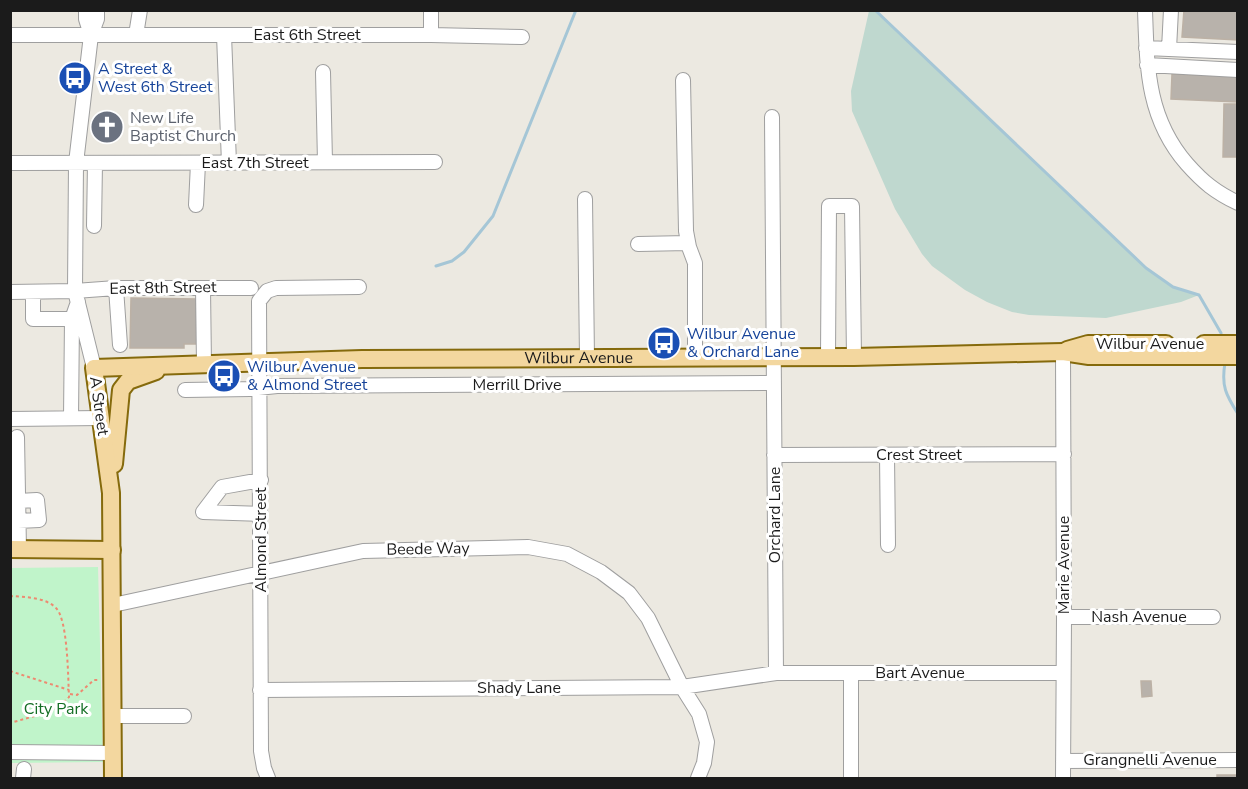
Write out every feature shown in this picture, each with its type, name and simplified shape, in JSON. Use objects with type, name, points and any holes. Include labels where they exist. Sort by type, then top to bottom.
[{"type":"main road","name":"Wilbur Avenue","points":[[1063,352],[1088,345],[1238,344]]},
{"type":"main road","name":"Wilbur Avenue","points":[[94,369],[362,359],[854,357],[1063,352],[1089,356],[1238,356]]},
{"type":"main road","points":[[111,493],[121,390],[128,381],[177,365]]},
{"type":"main road","name":"A Street","points":[[94,369],[111,493],[113,778]]},
{"type":"main road","points":[[14,549],[112,550]]},
{"type":"street","name":"A Street","points":[[86,10],[91,35]]},
{"type":"street","name":"A Street","points":[[94,369],[77,319],[76,164],[91,35],[98,19],[97,10]]},
{"type":"street","points":[[136,35],[140,10]]},
{"type":"street","points":[[431,10],[431,35]]},
{"type":"street","points":[[1145,10],[1147,65],[1153,104],[1173,148],[1204,183],[1238,202]]},
{"type":"street","points":[[1169,49],[1171,10]]},
{"type":"street","name":"East 6th Street","points":[[10,35],[522,37]]},
{"type":"street","points":[[224,35],[229,163]]},
{"type":"street","points":[[1146,48],[1238,52]]},
{"type":"street","points":[[1147,65],[1238,70]]},
{"type":"street","points":[[323,72],[325,162]]},
{"type":"street","points":[[683,80],[686,231],[695,263],[695,358]]},
{"type":"street","name":"Orchard Lane","points":[[772,117],[776,673]]},
{"type":"street","name":"East 7th Street","points":[[10,164],[435,162]]},
{"type":"street","points":[[196,205],[198,163]]},
{"type":"street","points":[[94,226],[95,164]]},
{"type":"street","points":[[585,199],[587,358]]},
{"type":"street","points":[[828,357],[829,206],[852,206],[854,357]]},
{"type":"street","points":[[638,244],[688,243]]},
{"type":"street","name":"Almond Street","points":[[268,778],[261,751],[259,301],[267,291],[276,288],[359,287]]},
{"type":"street","points":[[116,288],[120,345]]},
{"type":"street","name":"East 8th Street","points":[[10,292],[76,297],[116,288],[251,288]]},
{"type":"street","points":[[203,288],[204,364]]},
{"type":"street","points":[[33,292],[33,319],[77,319],[71,418]]},
{"type":"street","name":"Marie Avenue","points":[[1063,352],[1063,778]]},
{"type":"street","name":"Merrill Drive","points":[[185,390],[277,386],[774,384]]},
{"type":"street","points":[[10,419],[101,418]]},
{"type":"street","points":[[14,549],[18,521],[17,436]]},
{"type":"street","name":"Crest Street","points":[[774,455],[1064,454]]},
{"type":"street","points":[[887,455],[888,545]]},
{"type":"street","points":[[261,480],[222,486],[203,512],[261,514]]},
{"type":"street","points":[[18,501],[37,500],[39,520],[18,521]]},
{"type":"street","name":"Beede Way","points":[[113,605],[261,572],[374,551],[528,547],[567,554],[601,572],[629,593],[648,618],[682,687],[699,714],[707,742],[704,763],[698,778]]},
{"type":"street","name":"Nash Avenue","points":[[1064,617],[1214,617]]},
{"type":"street","name":"Bart Avenue","points":[[776,673],[1063,673]]},
{"type":"street","name":"Shady Lane","points":[[260,690],[682,687],[776,673]]},
{"type":"street","points":[[851,673],[851,778]]},
{"type":"street","points":[[113,716],[184,716]]},
{"type":"street","points":[[10,752],[113,753]]},
{"type":"street","name":"Grangnelli Avenue","points":[[1063,761],[1238,760]]},
{"type":"path","points":[[10,596],[45,601],[57,609],[62,619],[69,692],[65,703],[56,710],[10,723]]},
{"type":"path","points":[[10,671],[77,695],[94,680],[113,680]]},
{"type":"shaded area","points":[[869,11],[875,11],[1146,268],[1173,287],[1199,295],[1181,302],[1106,318],[1029,315],[1012,312],[987,302],[965,290],[932,266],[922,254],[895,209],[852,111],[851,91]]},
{"type":"green space","name":"City Park","points":[[98,567],[103,762],[11,763],[10,568]]},
{"type":"building","points":[[1184,10],[1238,10],[1238,40],[1182,37]]},
{"type":"building","points":[[1172,74],[1238,77],[1238,102],[1171,99]]},
{"type":"building","points":[[1224,104],[1238,104],[1238,157],[1223,157]]},
{"type":"building","points":[[131,298],[198,299],[197,344],[184,344],[184,348],[130,348]]},
{"type":"building","points":[[1141,681],[1151,681],[1152,696],[1142,697]]},
{"type":"building","points":[[1217,775],[1238,775],[1238,778],[1217,778]]},
{"type":"waterway","points":[[436,266],[452,261],[464,252],[493,216],[576,10]]},
{"type":"waterway","points":[[875,10],[1146,268],[1173,287],[1199,295],[1221,333]]},
{"type":"waterway","points":[[1225,363],[1225,390],[1238,414]]},
{"type":"place","name":"A Street & West 6th Street","points":[[75,78]]},
{"type":"place","name":"New Life Baptist Church","points":[[107,127]]},
{"type":"place","name":"Wilbur Avenue & Orchard Lane","points":[[664,343]]},
{"type":"place","name":"Wilbur Avenue & Almond Street","points":[[224,376]]}]
